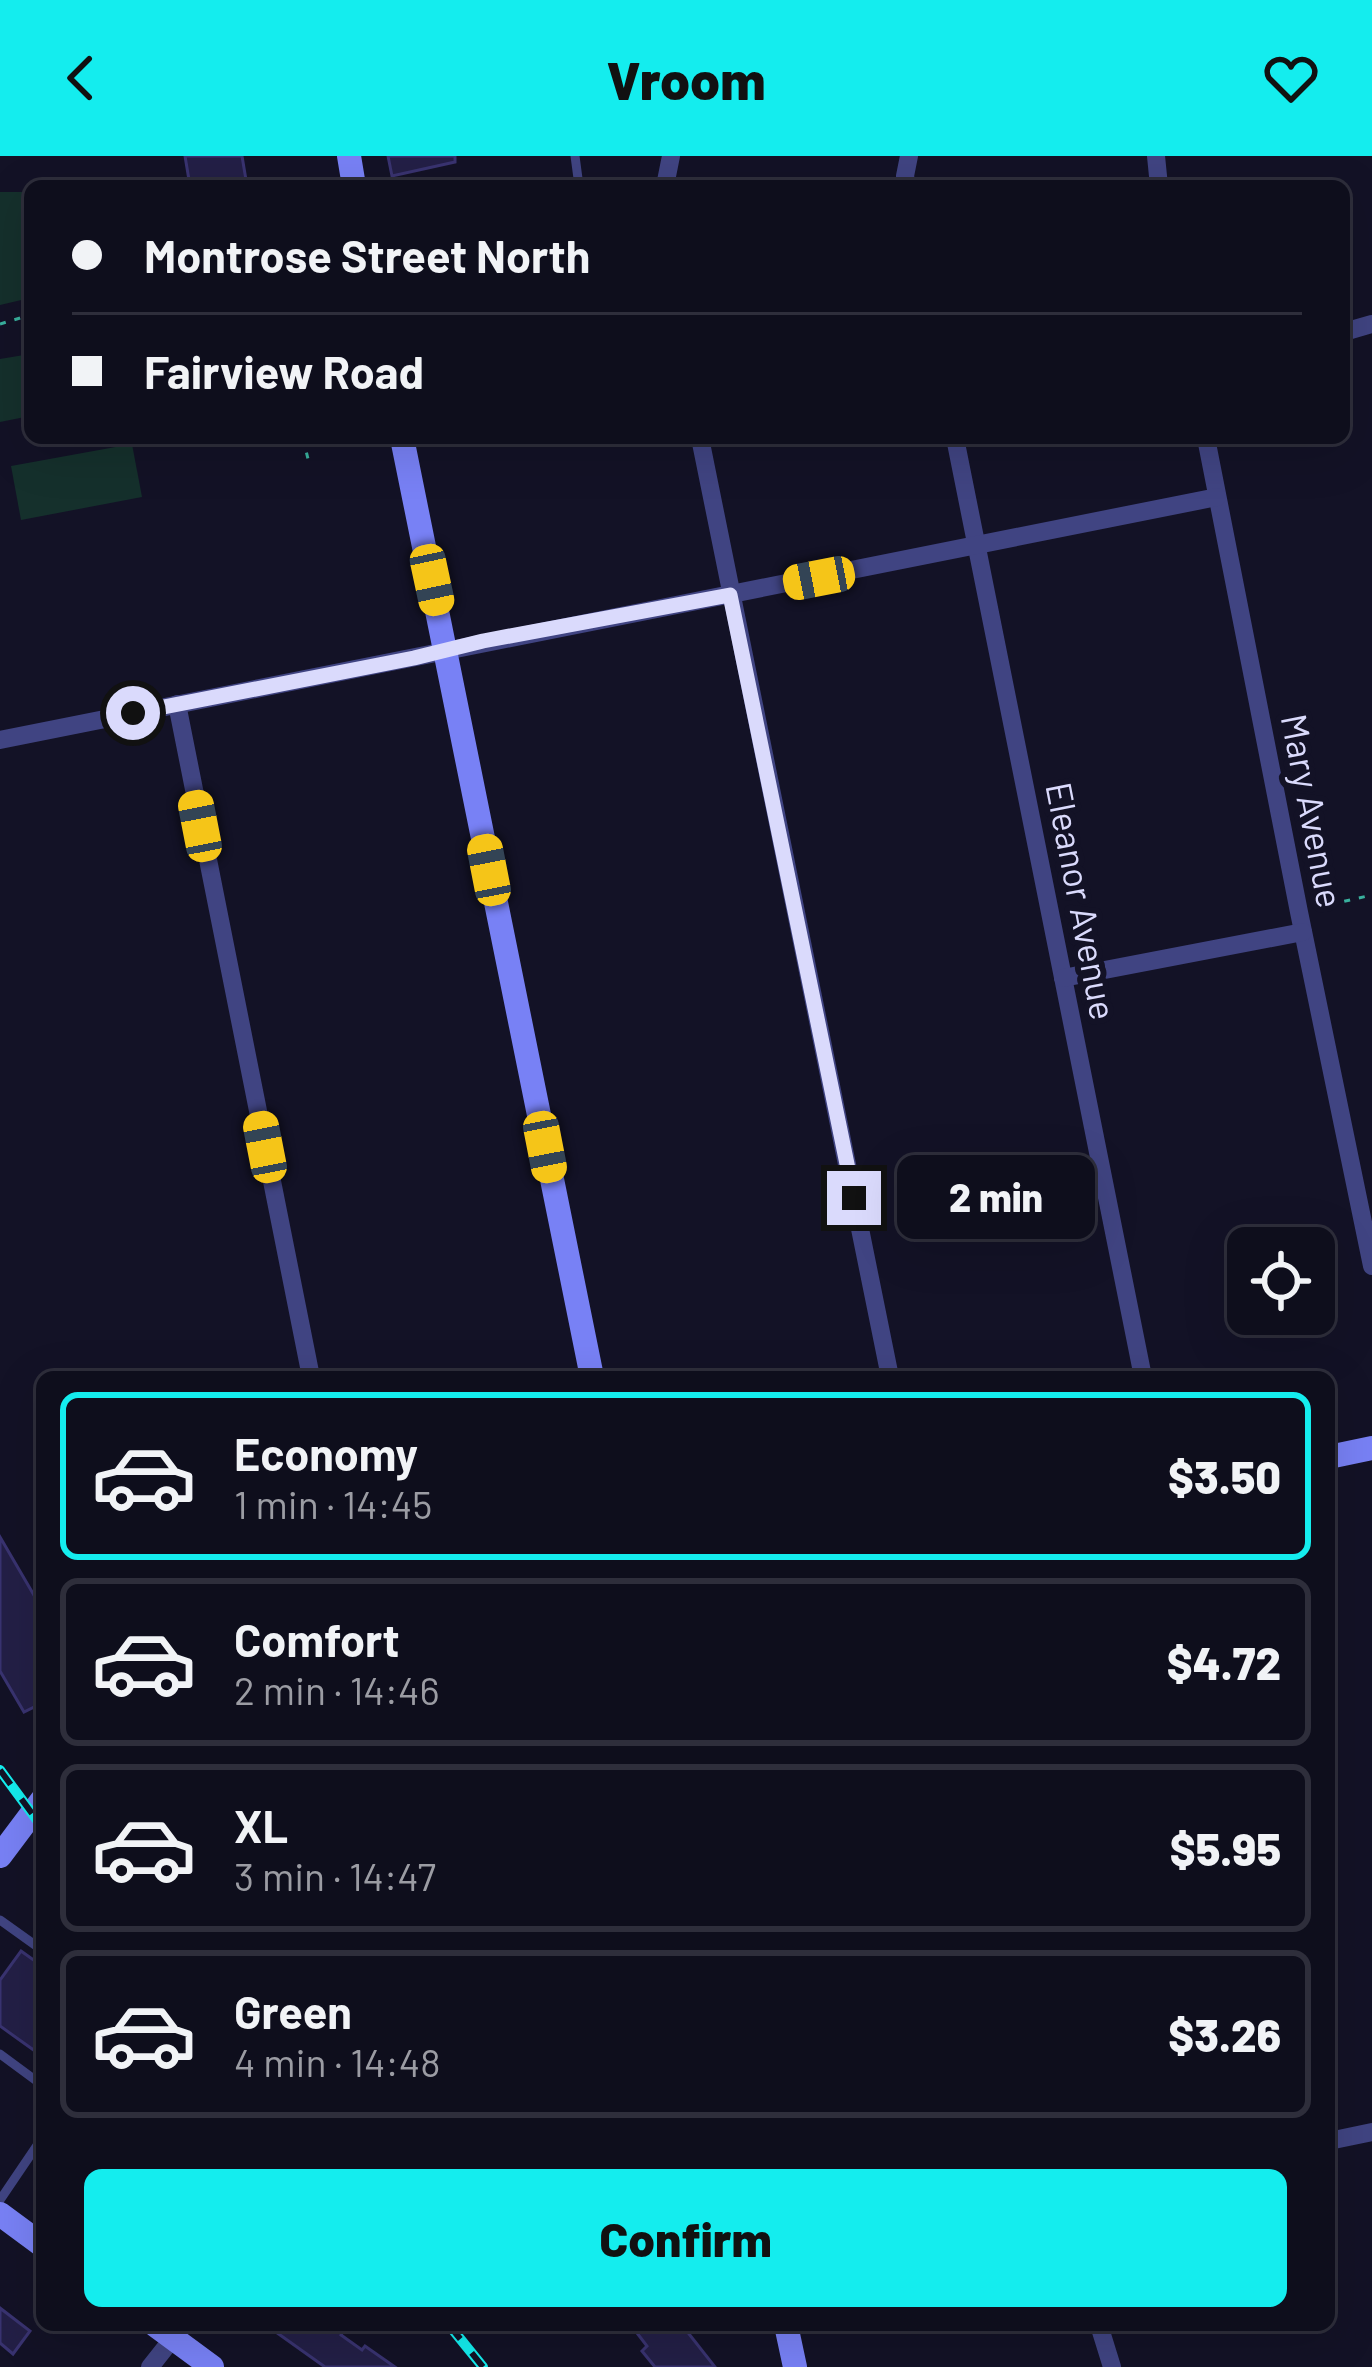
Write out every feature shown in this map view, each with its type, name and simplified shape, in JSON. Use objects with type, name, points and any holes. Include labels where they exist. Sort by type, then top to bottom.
[{"type":"main road","points":[[403,444],[591,1371]]},
{"type":"main road","points":[[1335,1456],[1372,1448]]},
{"type":"main road","points":[[0,1856],[8,1828],[36,1805]]},
{"type":"main road","points":[[0,2214],[36,2241]]},
{"type":"main road","points":[[164,2331],[212,2367]]},
{"type":"main road","points":[[787,2331],[795,2367]]},
{"type":"street","points":[[701,444],[889,1371]]},
{"type":"street","name":"Eleanor Avenue","points":[[956,444],[1142,1371]]},
{"type":"street","name":"Mary Avenue","points":[[1207,444],[1372,1266]]},
{"type":"street","points":[[0,740],[1216,497]]},
{"type":"street","points":[[177,704],[310,1371]]},
{"type":"street","points":[[1063,978],[1301,922]]},
{"type":"street","points":[[1335,2139],[1372,2132]]},
{"type":"street","points":[[150,2367],[164,2331]]},
{"type":"street","points":[[1101,2331],[1112,2367]]},
{"type":"lane","points":[[0,1940],[5,1923],[36,1946]]},
{"type":"lane","points":[[0,2054],[36,2081]]},
{"type":"lane","points":[[0,2200],[36,2148]]},
{"type":"lane","points":[[0,2170],[15,2180]]},
{"type":"path","points":[[304,444],[308,459]]},
{"type":"path","points":[[1301,922],[1372,896]]},
{"type":"green space","points":[[0,192],[24,192],[24,299],[0,305]]},
{"type":"green space","points":[[24,355],[24,417],[0,422],[0,359]]},
{"type":"green space","points":[[132,444],[142,497],[21,520],[11,466]]},
{"type":"building","points":[[185,156],[242,156],[246,180],[189,180]]},
{"type":"building","points":[[388,156],[455,156],[455,162],[392,176]]},
{"type":"building","points":[[0,1537],[36,1599],[36,1706],[24,1712],[0,1671]]},
{"type":"building","points":[[21,1951],[36,1962],[36,2052],[0,2026],[0,1980]]},
{"type":"building","points":[[0,2308],[30,2331],[13,2354],[0,2343]]},
{"type":"building","points":[[274,2331],[343,2331],[341,2335],[362,2350],[365,2346],[395,2367],[325,2367]]},
{"type":"building","points":[[687,2331],[715,2367],[655,2367],[642,2351],[647,2346],[637,2333]]},
{"type":"railway","points":[[0,1770],[36,1819]]},
{"type":"railway","points":[[454,2331],[483,2367]]},
{"type":"route","points":[[133,713],[730,595],[854,1198]]}]
